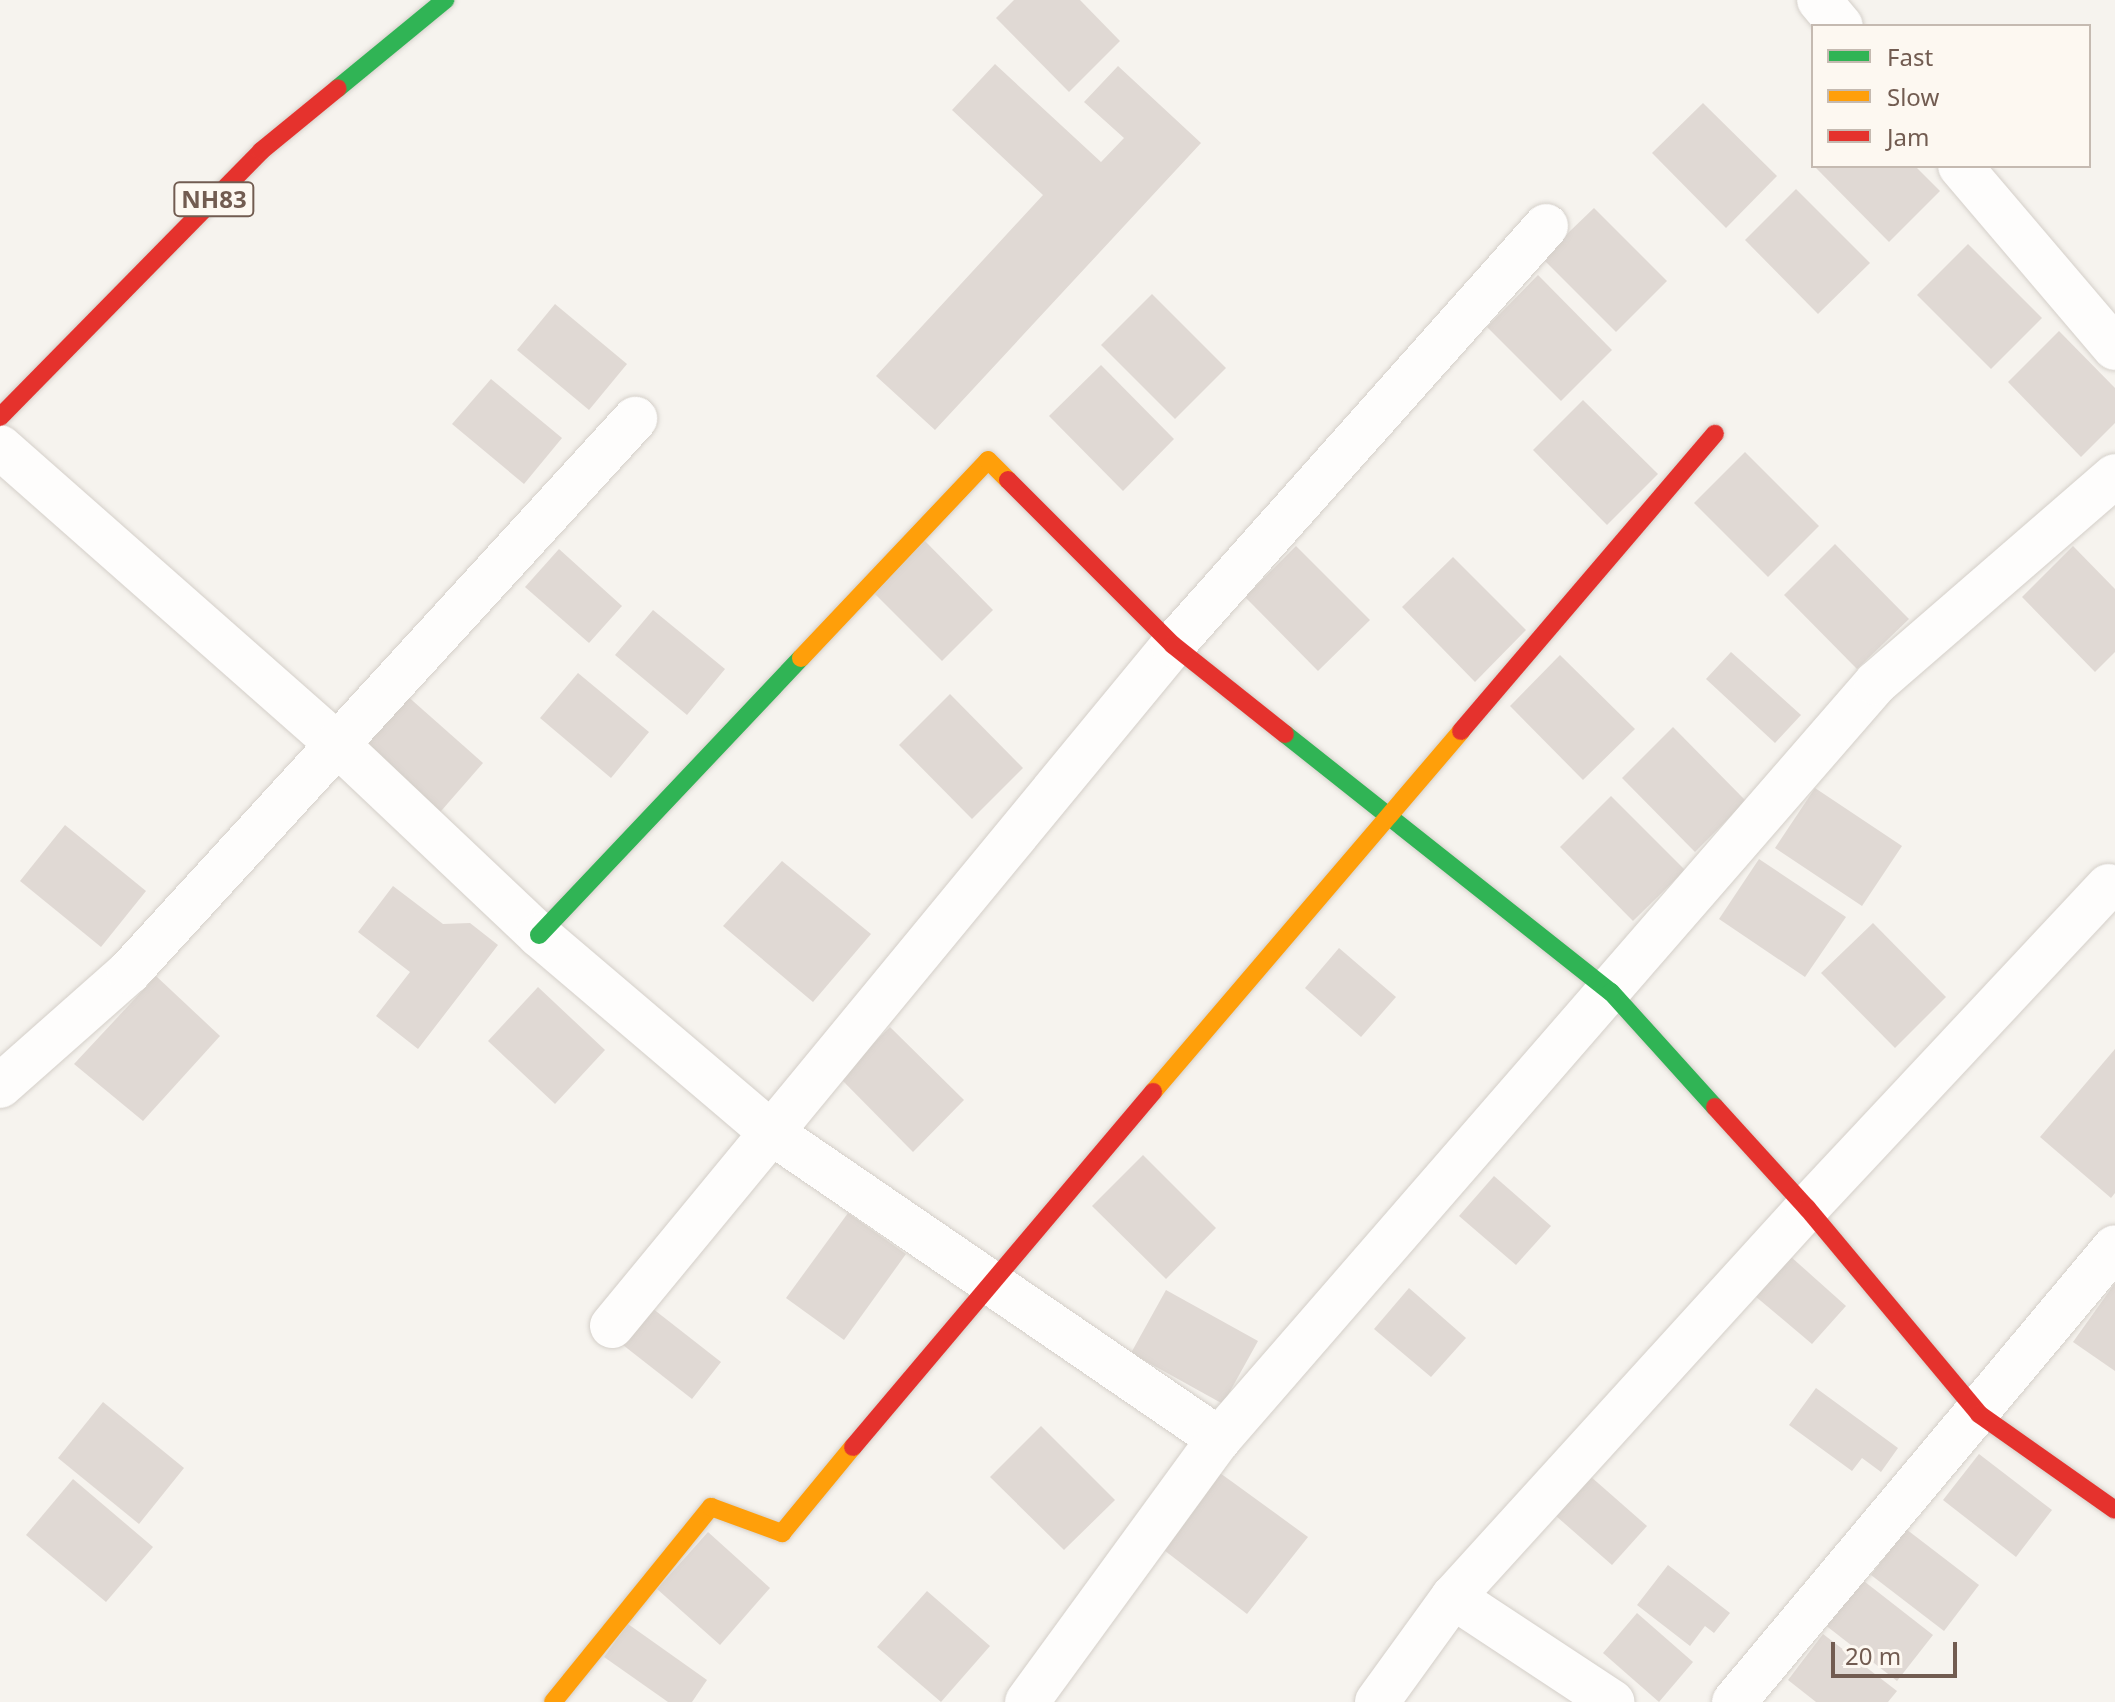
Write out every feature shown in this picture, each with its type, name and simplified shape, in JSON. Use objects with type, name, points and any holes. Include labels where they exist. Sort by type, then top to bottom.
[{"type":"main road","name":"NH83","points":[[0,417],[261,151],[445,0]]},
{"type":"main road","points":[[553,1702],[711,1507],[782,1533],[991,1281],[1715,434]]},
{"type":"main road","points":[[539,935],[988,460],[1173,645],[1611,992],[1807,1208],[1979,1414],[2115,1510]]},
{"type":"street","points":[[1819,0],[1839,24]]},
{"type":"street","points":[[1962,168],[2115,348]]},
{"type":"street","points":[[612,1326],[1173,645],[1546,226]]},
{"type":"street","points":[[0,1086],[129,972],[635,419]]},
{"type":"street","points":[[0,447],[337,744],[539,935],[772,1133],[1219,1439]]},
{"type":"street","points":[[1027,1702],[1219,1439],[1611,992],[1876,683],[2115,476]]},
{"type":"street","points":[[1377,1702],[1453,1597],[1807,1208],[2108,886]]},
{"type":"street","points":[[1734,1702],[1979,1414],[2115,1247]]},
{"type":"street","points":[[1453,1597],[1612,1702]]},
{"type":"building","points":[[1014,0],[1080,0],[1120,41],[1069,92],[996,18]]},
{"type":"building","points":[[995,64],[1101,162],[1124,138],[1084,102],[1118,66],[1201,143],[935,430],[876,376],[1043,195],[952,110]]},
{"type":"building","points":[[1703,103],[1777,176],[1726,228],[1652,153]]},
{"type":"building","points":[[1816,168],[1917,168],[1940,191],[1889,242]]},
{"type":"building","points":[[1796,189],[1870,263],[1818,314],[1745,240]]},
{"type":"building","points":[[1594,208],[1667,281],[1616,332],[1542,258]]},
{"type":"building","points":[[1968,244],[2042,318],[1991,369],[1917,295]]},
{"type":"building","points":[[1538,275],[1612,350],[1561,401],[1487,327]]},
{"type":"building","points":[[1152,294],[1226,368],[1175,419],[1101,345]]},
{"type":"building","points":[[555,304],[627,364],[589,410],[517,350]]},
{"type":"building","points":[[2059,331],[2115,388],[2115,423],[2081,457],[2008,382]]},
{"type":"building","points":[[1101,365],[1174,439],[1123,491],[1049,416]]},
{"type":"building","points":[[491,379],[562,438],[524,484],[452,424]]},
{"type":"building","points":[[1583,400],[1658,474],[1607,525],[1533,450]]},
{"type":"building","points":[[1745,452],[1819,526],[1768,577],[1694,503]]},
{"type":"building","points":[[920,536],[993,610],[942,661],[868,587]]},
{"type":"building","points":[[1835,544],[1909,619],[1857,669],[1784,595]]},
{"type":"building","points":[[1296,546],[1370,620],[1318,671],[1245,597]]},
{"type":"building","points":[[2073,546],[2115,589],[2115,652],[2095,672],[2022,597]]},
{"type":"building","points":[[559,549],[622,606],[589,643],[525,587]]},
{"type":"building","points":[[1453,557],[1526,630],[1475,682],[1402,607]]},
{"type":"building","points":[[653,610],[725,669],[687,715],[615,655]]},
{"type":"building","points":[[1731,652],[1801,715],[1775,743],[1706,679]]},
{"type":"building","points":[[1560,655],[1635,729],[1583,780],[1510,706]]},
{"type":"building","points":[[578,673],[649,732],[611,778],[540,718]]},
{"type":"building","points":[[405,694],[483,763],[435,818],[358,748]]},
{"type":"building","points":[[950,694],[1023,768],[972,819],[899,745]]},
{"type":"building","points":[[1673,727],[1746,801],[1695,852],[1622,778]]},
{"type":"building","points":[[1815,788],[1902,846],[1862,906],[1775,848]]},
{"type":"building","points":[[1611,796],[1685,870],[1633,921],[1560,847]]},
{"type":"building","points":[[65,825],[146,891],[101,947],[20,881]]},
{"type":"building","points":[[1759,859],[1846,917],[1805,977],[1719,919]]},
{"type":"building","points":[[782,861],[871,934],[813,1002],[723,926]]},
{"type":"building","points":[[393,886],[443,924],[470,923],[498,945],[418,1049],[376,1016],[410,972],[358,932]]},
{"type":"building","points":[[1873,923],[1946,997],[1895,1048],[1821,973]]},
{"type":"building","points":[[1339,948],[1396,997],[1361,1037],[1305,988]]},
{"type":"building","points":[[156,976],[220,1036],[143,1121],[74,1064]]},
{"type":"building","points":[[538,987],[605,1050],[555,1104],[488,1041]]},
{"type":"building","points":[[890,1027],[964,1100],[913,1152],[839,1077]]},
{"type":"building","points":[[2115,1049],[2115,1193],[2111,1198],[2040,1137]]},
{"type":"building","points":[[1143,1155],[1216,1228],[1166,1279],[1092,1206]]},
{"type":"building","points":[[1494,1176],[1551,1226],[1516,1265],[1459,1216]]},
{"type":"building","points":[[848,1213],[906,1254],[844,1340],[786,1298]]},
{"type":"building","points":[[1790,1256],[1846,1306],[1812,1344],[1755,1296]]},
{"type":"building","points":[[2115,1283],[2115,1371],[2073,1342]]},
{"type":"building","points":[[1409,1288],[1466,1338],[1431,1377],[1374,1329]]},
{"type":"building","points":[[1166,1290],[1258,1341],[1223,1404],[1131,1353]]},
{"type":"building","points":[[643,1301],[721,1362],[692,1399],[614,1338]]},
{"type":"building","points":[[1816,1388],[1898,1448],[1881,1472],[1862,1458],[1852,1471],[1789,1425]]},
{"type":"building","points":[[103,1402],[184,1468],[139,1524],[58,1458]]},
{"type":"building","points":[[1041,1426],[1115,1500],[1064,1550],[990,1477]]},
{"type":"building","points":[[1979,1454],[2052,1510],[2016,1557],[1943,1500]]},
{"type":"building","points":[[1209,1465],[1308,1537],[1247,1614],[1147,1537]]},
{"type":"building","points":[[1590,1476],[1647,1526],[1612,1565],[1556,1516]]},
{"type":"building","points":[[73,1479],[153,1547],[106,1602],[26,1535]]},
{"type":"building","points":[[1906,1529],[1979,1585],[1944,1631],[1871,1575]]},
{"type":"building","points":[[708,1532],[770,1588],[720,1645],[657,1589]]},
{"type":"building","points":[[1668,1565],[1730,1613],[1714,1633],[1705,1626],[1690,1646],[1637,1605]]},
{"type":"building","points":[[1860,1578],[1933,1635],[1897,1681],[1824,1624]]},
{"type":"building","points":[[927,1591],[990,1646],[941,1702],[877,1647]]},
{"type":"building","points":[[1637,1613],[1693,1662],[1659,1702],[1603,1653]]},
{"type":"building","points":[[628,1624],[707,1680],[692,1702],[668,1702],[604,1657]]},
{"type":"building","points":[[1823,1634],[1897,1691],[1888,1702],[1816,1702],[1788,1680]]},
{"type":"traffic: fast","points":[[338,88],[445,0]]},
{"type":"traffic: fast","points":[[539,935],[801,658]]},
{"type":"traffic: fast","points":[[1285,734],[1611,992],[1715,1107]]},
{"type":"traffic: slow","points":[[801,658],[988,460],[1008,480]]},
{"type":"traffic: slow","points":[[1153,1092],[1461,731]]},
{"type":"traffic: slow","points":[[553,1702],[711,1507],[782,1533],[853,1447]]},
{"type":"traffic: jam","points":[[0,417],[261,151],[338,88]]},
{"type":"traffic: jam","points":[[1461,731],[1715,434]]},
{"type":"traffic: jam","points":[[1008,480],[1173,645],[1285,734]]},
{"type":"traffic: jam","points":[[853,1447],[1153,1092]]},
{"type":"traffic: jam","points":[[1715,1107],[1807,1208],[1979,1414],[2115,1510]]}]
